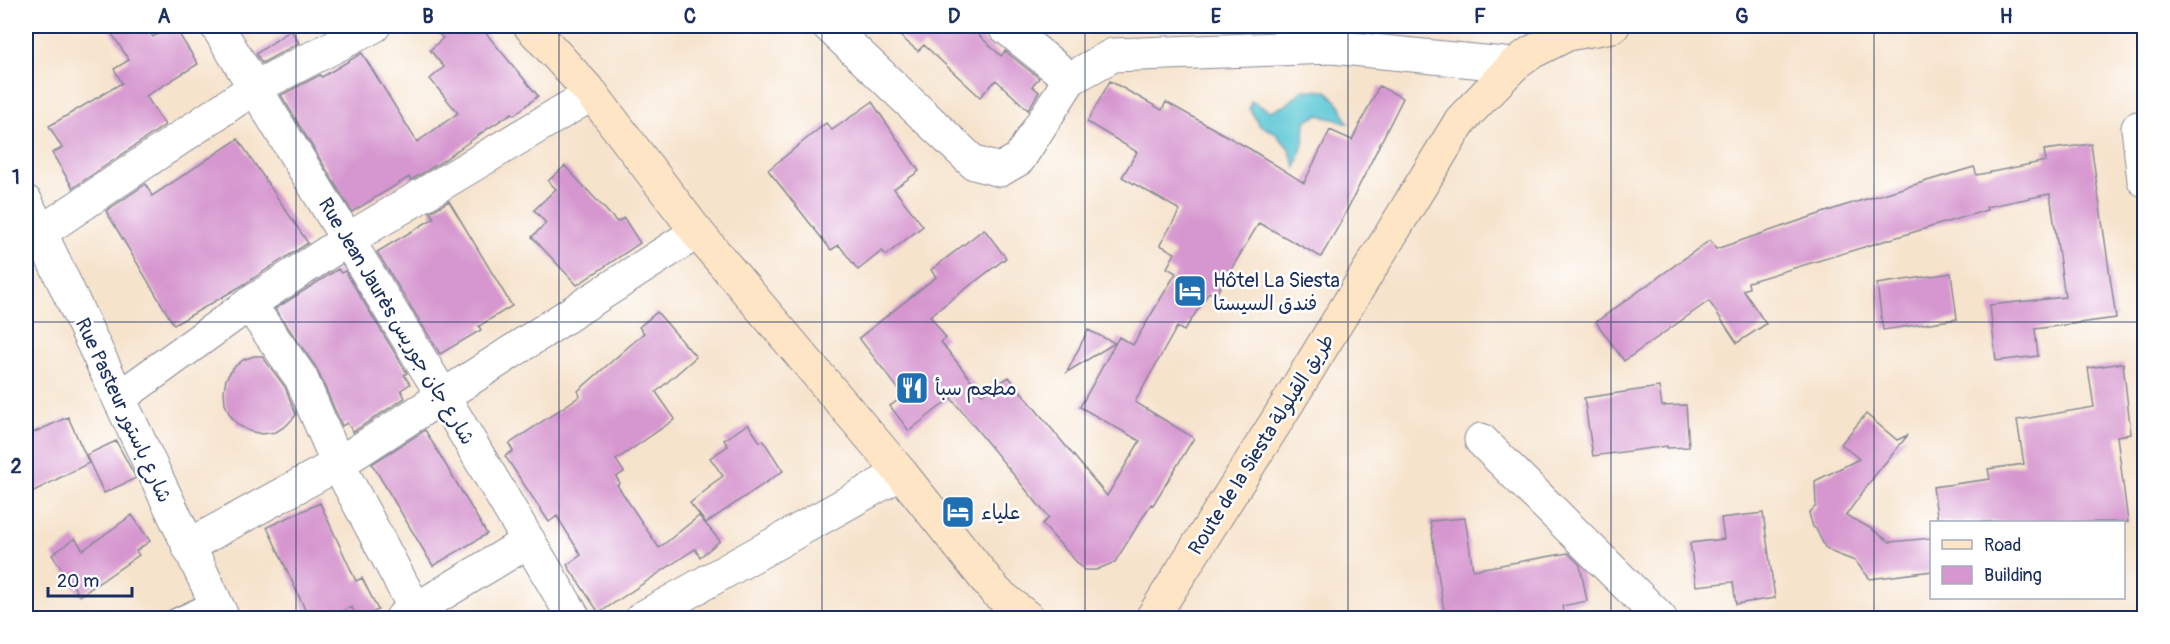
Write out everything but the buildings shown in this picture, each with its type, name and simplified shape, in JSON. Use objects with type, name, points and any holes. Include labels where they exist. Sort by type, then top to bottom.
[{"type":"street","name":"Rue Jean Jaurès شارع جان جوريس","points":[[217,26],[443,396],[574,618]]},
{"type":"street","points":[[40,233],[254,88],[374,26]]},
{"type":"street","points":[[530,26],[592,94],[697,232],[901,472],[1002,605],[1028,618]]},
{"type":"street","points":[[829,26],[974,163],[1000,170],[1019,159],[1070,79],[1113,55],[1332,47],[1514,65]]},
{"type":"street","points":[[1004,26],[1070,79]]},
{"type":"street","name":"Route de la Siesta طريق القيلولة","points":[[1152,618],[1276,422],[1461,120],[1514,65],[1532,52],[1568,34],[1613,26]]},
{"type":"street","points":[[119,398],[249,304],[347,240],[592,94]]},
{"type":"street","points":[[2138,128],[2145,180]]},
{"type":"street","name":"Rue Pasteur شارع باستور","points":[[26,202],[218,609]]},
{"type":"street","points":[[188,546],[338,464],[697,232]]},
{"type":"street","points":[[249,304],[301,378],[338,464],[412,616],[529,540]]},
{"type":"street","points":[[1481,440],[1660,618]]},
{"type":"street","points":[[642,618],[901,472]]},
{"type":"lane","points":[[173,618],[218,609]]},
{"type":"water","points":[[1303,90],[1327,91],[1340,105],[1348,123],[1319,115],[1305,121],[1304,140],[1296,168],[1288,147],[1273,131],[1260,126],[1249,108],[1251,101],[1270,111],[1286,105]]},
{"type":"place","name":"Hôtel La Siesta فندق السيستا","points":[[1190,291]]},
{"type":"place","name":"مطعم سبأ","points":[[912,388]]},
{"type":"place","name":"علياء","points":[[958,512]]}]
